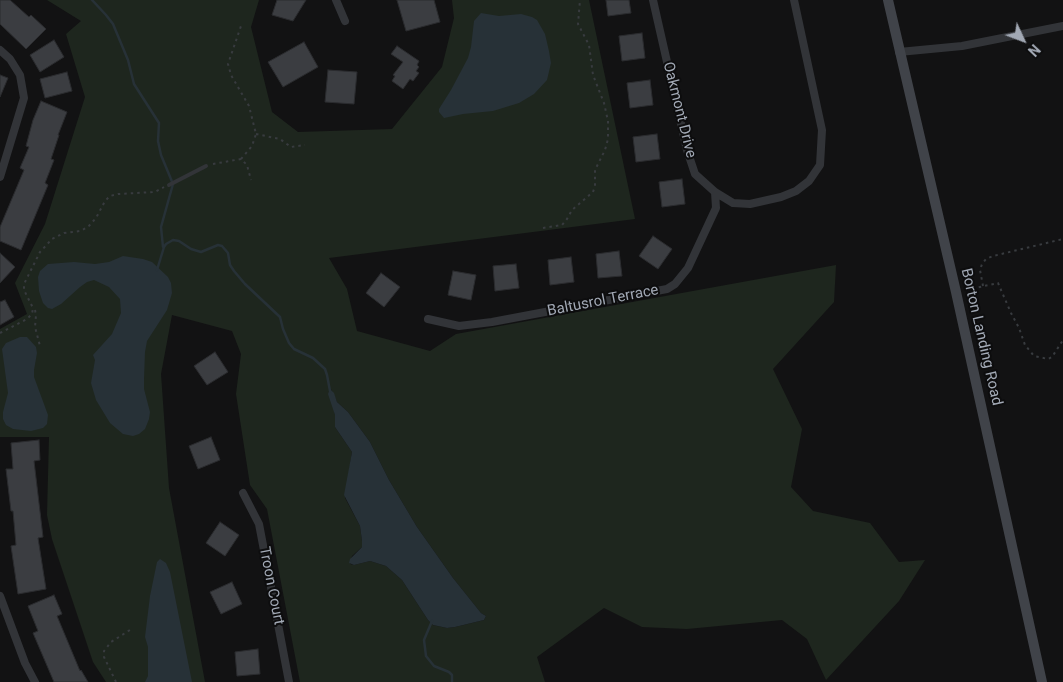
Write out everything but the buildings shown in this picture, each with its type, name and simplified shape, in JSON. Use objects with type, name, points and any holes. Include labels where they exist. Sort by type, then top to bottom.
[{"type":"street","points":[[336,0],[345,21]]},
{"type":"street","name":"Oakmont Drive","points":[[653,0],[687,150],[695,174],[715,192],[733,203],[750,204],[781,197],[796,191],[809,181],[820,165],[822,130],[794,0]]},
{"type":"street","name":"Borton Landing Road","points":[[888,0],[956,292],[1042,682]]},
{"type":"street","points":[[899,52],[962,46],[1063,26]]},
{"type":"street","points":[[0,50],[10,59],[20,74],[24,98],[0,177]]},
{"type":"street","name":"Baltusrol Terrace","points":[[428,319],[459,326],[475,324],[667,289],[675,284],[688,268],[716,208],[715,192]]},
{"type":"street","name":"Troon Court","points":[[243,493],[259,524],[289,682]]},
{"type":"street","points":[[0,596],[34,682]]},
{"type":"lane","points":[[169,185],[206,166]]},
{"type":"path","points":[[543,228],[562,225],[568,219],[572,210],[593,192],[595,170],[608,139],[607,116],[593,75],[589,45],[578,24],[580,0]]},
{"type":"path","points":[[206,166],[241,159],[252,146],[256,134],[249,106],[229,70],[229,59],[241,26]]},
{"type":"path","points":[[256,134],[280,139],[291,147],[305,145]]},
{"type":"path","points":[[241,159],[246,164],[251,180]]},
{"type":"path","points":[[40,346],[35,327],[36,315],[24,290],[24,284],[36,258],[46,245],[58,235],[70,231],[80,231],[88,227],[110,196],[155,192],[169,185]]},
{"type":"path","points":[[983,286],[980,270],[986,259],[1063,239]]},
{"type":"path","points":[[956,292],[998,283],[1025,345],[1034,356],[1040,359],[1052,357],[1063,340]]},
{"type":"path","points":[[0,333],[27,319],[32,314],[33,308]]},
{"type":"path","points":[[116,682],[104,657],[104,651],[111,642],[133,628]]},
{"type":"shaded area","points":[[47,0],[259,0],[251,27],[272,112],[298,132],[392,129],[442,67],[454,18],[452,0],[589,0],[635,219],[329,258],[347,289],[357,331],[430,351],[456,334],[836,265],[834,302],[773,369],[802,429],[791,487],[813,511],[870,523],[899,562],[925,560],[899,601],[826,680],[807,639],[782,620],[687,629],[642,627],[604,608],[537,657],[545,682],[300,682],[267,509],[250,485],[236,394],[241,354],[232,331],[172,315],[161,374],[169,488],[205,682],[106,682],[93,662],[52,539],[47,515],[49,437],[0,437],[0,329],[27,314],[15,283],[45,224],[85,97],[66,34],[81,21]],"holes":[[[331,389],[337,402],[348,412],[370,442],[389,480],[417,527],[453,578],[481,613],[486,616],[484,620],[447,628],[433,625],[402,580],[386,566],[370,561],[354,565],[350,564],[352,556],[362,547],[362,541],[360,526],[345,498],[352,452],[335,427]]]},
{"type":"shaded area","points":[[481,13],[499,16],[521,14],[537,20],[545,34],[551,63],[547,80],[534,94],[519,103],[493,111],[444,118],[439,109],[468,58],[474,21]]},
{"type":"shaded area","points":[[123,256],[152,262],[168,277],[172,293],[167,310],[147,341],[144,389],[150,412],[149,419],[145,429],[133,436],[123,434],[110,423],[96,400],[91,383],[95,360],[93,355],[112,334],[121,313],[120,299],[109,287],[94,280],[80,287],[61,304],[52,309],[48,308],[43,303],[39,291],[38,277],[40,271],[48,264],[74,262],[95,264],[109,262]]},
{"type":"shaded area","points":[[20,337],[27,337],[36,347],[34,377],[48,415],[47,424],[43,428],[31,431],[13,429],[6,425],[3,419],[8,393],[2,349],[6,343]]},
{"type":"shaded area","points":[[330,389],[334,393],[337,402],[348,412],[370,442],[389,480],[417,527],[453,578],[481,613],[486,616],[484,620],[447,628],[433,625],[402,580],[386,566],[370,561],[354,565],[349,563],[350,559],[362,547],[362,541],[360,526],[344,495],[352,452],[335,427],[335,415],[328,394]]},
{"type":"shaded area","points":[[160,559],[166,563],[170,572],[192,682],[145,682],[148,676],[148,647],[145,637],[150,596],[157,562]]},
{"type":"waterway","points":[[92,0],[113,24],[128,60],[134,84],[159,123],[158,141],[161,155],[173,184],[161,227],[163,247]]},
{"type":"waterway","points":[[157,270],[164,247],[173,240],[201,252],[218,245],[222,246],[228,253],[230,265],[234,271],[280,317],[289,343],[294,349],[313,358],[325,369],[330,391]]},
{"type":"waterway","points":[[432,621],[424,640],[426,656],[434,666],[449,672],[452,675],[452,682]]}]
